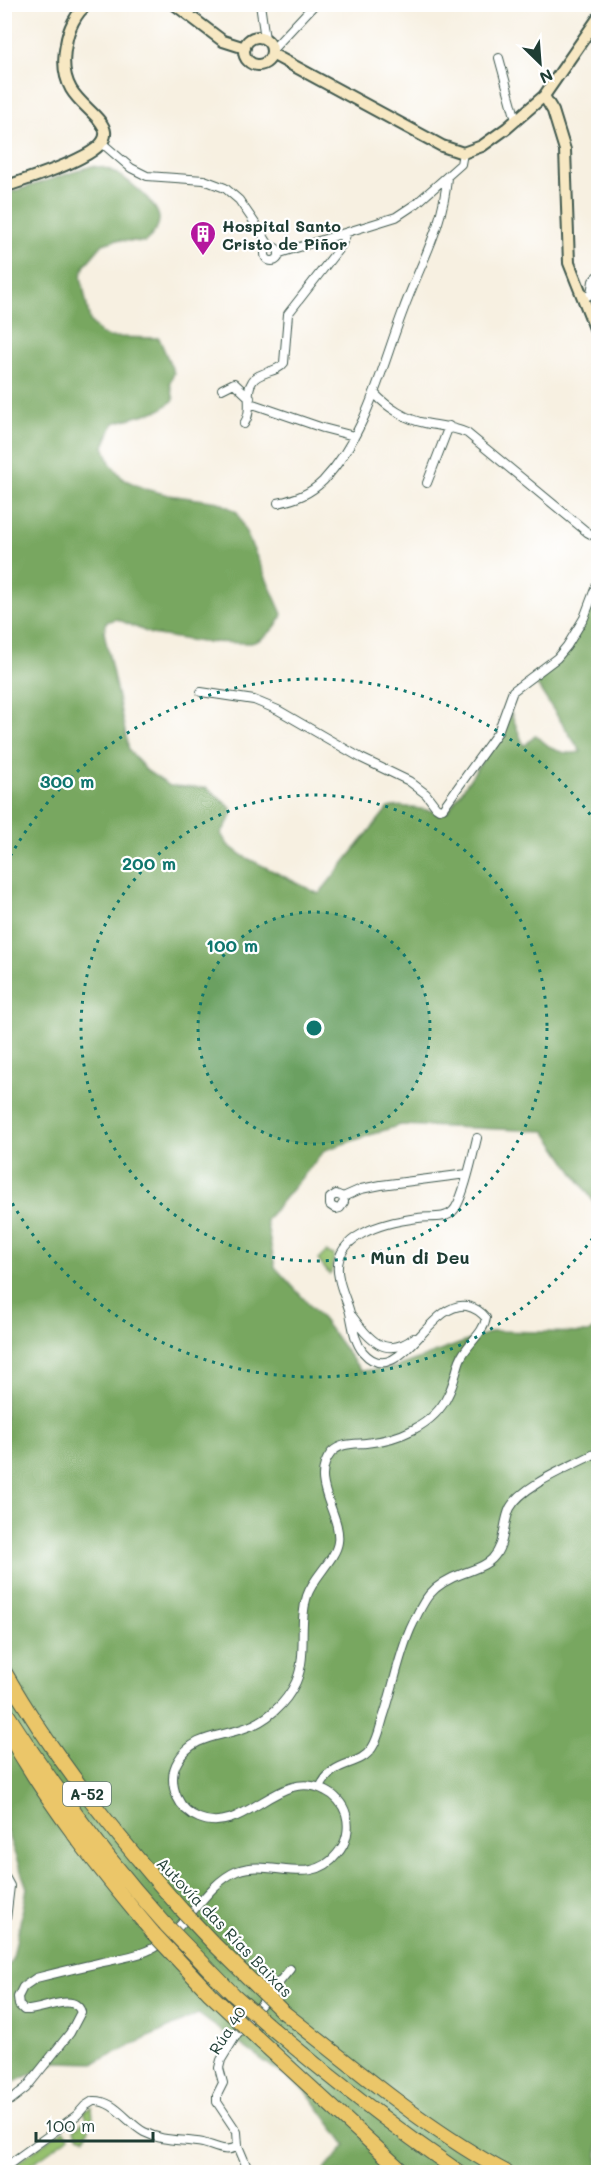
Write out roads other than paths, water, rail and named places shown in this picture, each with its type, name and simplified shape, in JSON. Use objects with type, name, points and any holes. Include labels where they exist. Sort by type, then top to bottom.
[{"type":"highway","name":"Autovía das Rías Baixas","points":[[4,1671],[46,1738],[132,1853],[220,1951],[282,2011],[399,2103],[487,2163],[506,2172]]},
{"type":"highway","name":"A-52","points":[[4,1708],[77,1818],[124,1878],[234,1995],[349,2093],[459,2172]]},
{"type":"highway","points":[[4,1726],[22,1759],[75,1838],[153,1933],[210,1994],[403,2172]]},
{"type":"street","points":[[4,187],[82,157],[102,143],[105,135],[104,127],[98,117],[71,89],[64,63],[66,40],[77,17],[88,4]]},
{"type":"street","points":[[174,4],[223,41],[245,48]]},
{"type":"street","points":[[260,4],[265,39],[271,45],[272,52]]},
{"type":"street","points":[[265,39],[253,39],[245,48],[246,57],[253,64],[267,62],[272,52],[315,4]]},
{"type":"street","points":[[272,52],[442,146],[463,153],[482,146],[544,96],[598,18]]},
{"type":"street","points":[[499,58],[516,120]]},
{"type":"street","points":[[544,96],[553,111],[564,144],[567,254],[572,273],[598,336]]},
{"type":"street","points":[[102,143],[138,172],[147,176],[204,180],[231,192],[270,248]]},
{"type":"street","points":[[270,248],[265,254],[268,260],[277,260],[280,254],[387,220],[405,212],[461,165],[463,153]]},
{"type":"street","points":[[279,502],[302,496],[317,487],[354,436],[375,394],[405,306],[439,226],[445,202],[447,177]]},
{"type":"street","points":[[244,424],[250,412],[250,384],[254,379],[283,365],[288,314],[341,246],[347,233]]},
{"type":"street","points":[[270,248],[275,248],[280,254]]},
{"type":"street","points":[[584,298],[591,294],[593,281],[598,276]]},
{"type":"street","points":[[222,389],[234,383],[250,401],[329,430],[354,436]]},
{"type":"street","points":[[375,394],[388,406],[420,422],[449,426],[470,435],[587,532],[598,538]]},
{"type":"street","points":[[427,483],[449,426]]},
{"type":"street","points":[[201,692],[254,700],[278,710],[361,758],[409,780],[439,809],[444,808],[498,732],[513,691],[556,658],[567,646],[584,618],[598,581]]},
{"type":"street","points":[[4,2105],[26,2088],[70,2033],[81,2012],[74,2003],[66,2002],[24,2010],[18,2001],[23,1987],[36,1978],[151,1949],[172,1934],[210,1891],[231,1874],[250,1868],[306,1871],[324,1866],[333,1859],[346,1838],[346,1817],[343,1806],[337,1799],[320,1788],[294,1786],[274,1794],[237,1816],[224,1821],[212,1821],[193,1815],[182,1805],[175,1792],[173,1774],[178,1760],[193,1743],[260,1722],[283,1702],[296,1682],[302,1653],[307,1595],[317,1575],[338,1545],[323,1476],[324,1466],[329,1456],[336,1448],[397,1437],[425,1422],[446,1400],[464,1351],[485,1325],[486,1318],[476,1309],[455,1306],[441,1314],[400,1356],[390,1360],[379,1360],[363,1351],[354,1333],[338,1272],[340,1255],[347,1244],[356,1237],[388,1223],[446,1216],[455,1209],[477,1138]]},
{"type":"street","points":[[343,1197],[362,1189],[381,1185],[467,1174]]},
{"type":"street","points":[[445,1177],[462,1190]]},
{"type":"street","points":[[350,1312],[370,1340],[382,1347],[402,1345],[425,1330]]},
{"type":"street","points":[[379,1360],[384,1355],[382,1347]]},
{"type":"street","points":[[320,1788],[325,1776],[332,1770],[365,1756],[373,1746],[404,1646],[431,1591],[443,1581],[486,1565],[492,1560],[500,1548],[508,1513],[517,1499],[598,1452]]},
{"type":"street","points":[[4,1875],[10,1886],[4,1936]]},
{"type":"street","name":"Rúa 40","points":[[249,2172],[238,2146],[237,2132],[217,2102],[222,2083],[219,2068],[221,2060],[237,2034],[290,1969]]},
{"type":"street","points":[[4,2168],[93,2101],[104,2102],[135,2127],[164,2140],[201,2142],[228,2150],[238,2146]]},
{"type":"place","name":"Hospital Santo Cristo de Piñor","points":[[203,257]]},
{"type":"district","name":"Mun di Deu","points":[[420,1257]]}]
